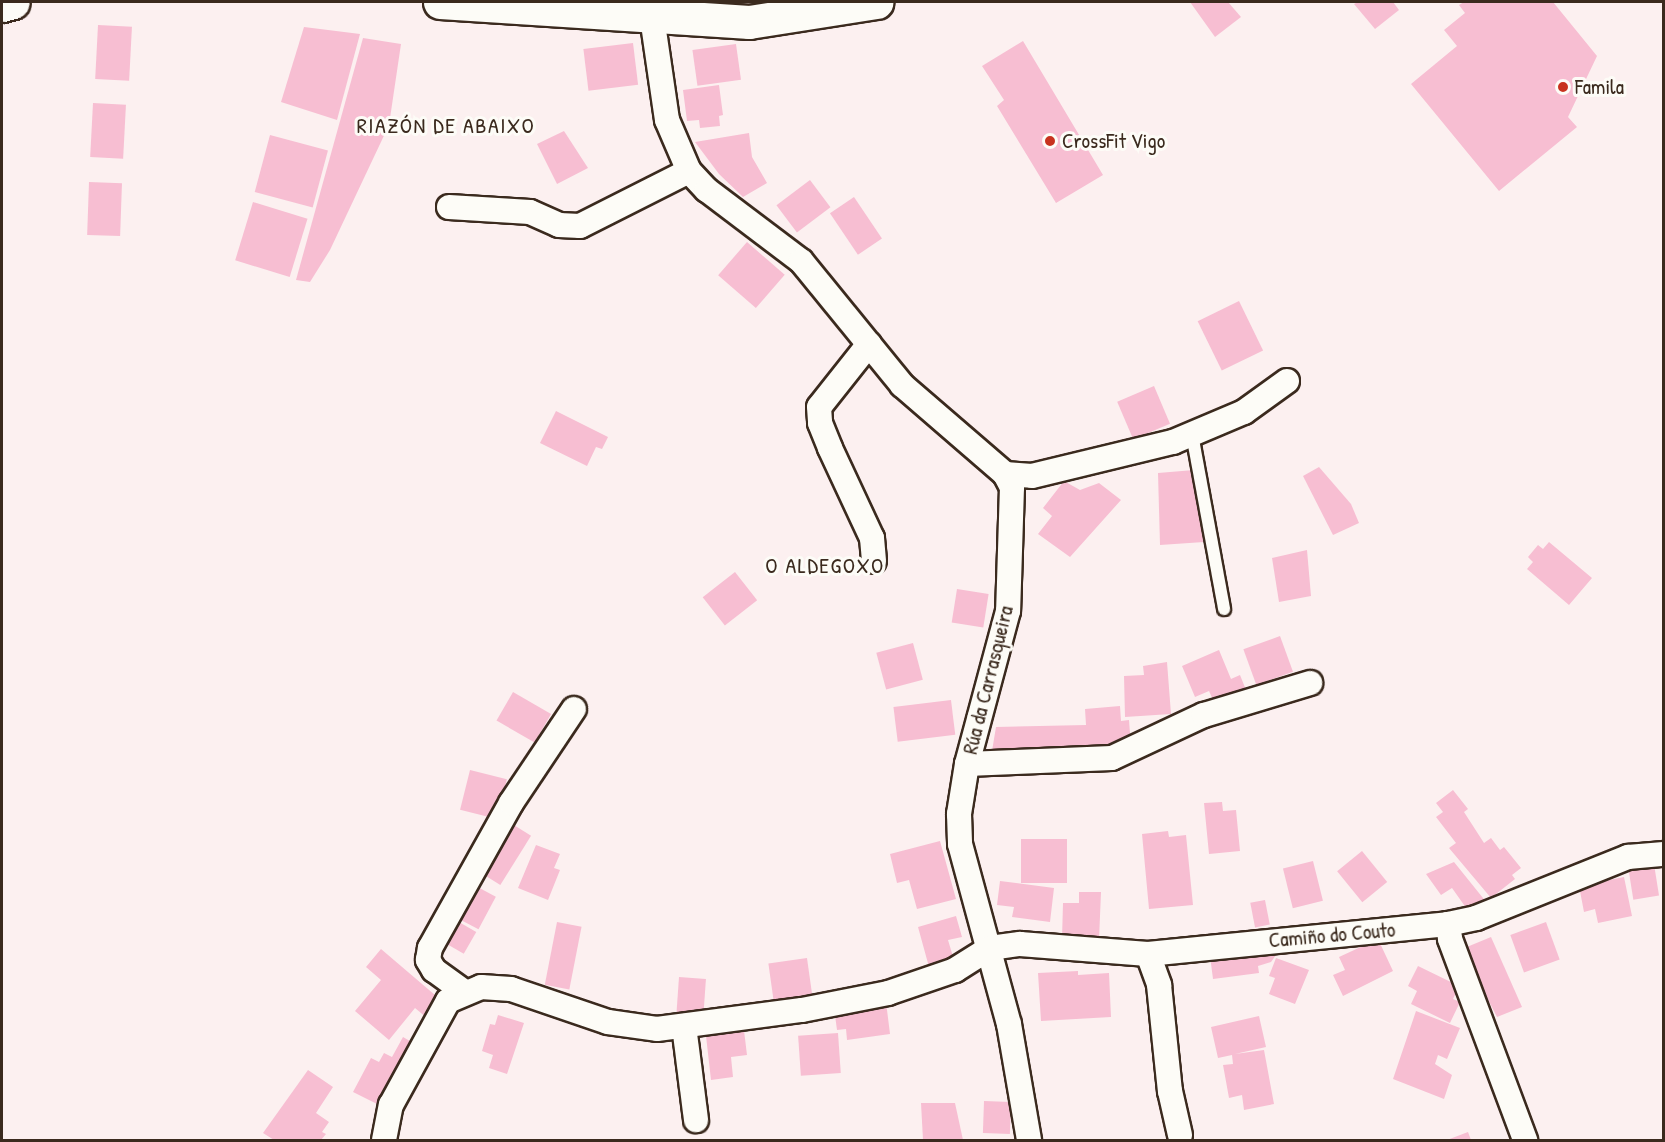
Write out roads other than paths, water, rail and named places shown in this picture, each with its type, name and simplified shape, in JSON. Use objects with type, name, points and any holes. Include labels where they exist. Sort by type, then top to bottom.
[{"type":"main road","points":[[2,4],[13,2]]},
{"type":"main road","points":[[440,2],[661,14],[749,22],[876,2]]},
{"type":"main road","points":[[582,2],[661,14],[739,9],[791,2]]},
{"type":"street","points":[[661,14],[661,67],[667,120],[689,171],[707,190],[801,261],[902,385],[1005,474],[1032,476],[1103,461],[1192,434],[1244,412],[1287,381]]},
{"type":"street","points":[[449,207],[530,212],[559,225],[580,226],[689,171]]},
{"type":"street","points":[[869,344],[819,407],[820,423],[830,448],[872,538],[874,561]]},
{"type":"street","name":"Rúa da Carrasqueira","points":[[1005,474],[1012,487],[1014,505],[1008,611],[967,764],[959,814],[960,844],[1009,1024],[1029,1140]]},
{"type":"street","points":[[967,764],[1112,758],[1204,715],[1310,683]]},
{"type":"street","points":[[463,992],[434,970],[428,960],[430,948],[511,803],[574,710]]},
{"type":"street","name":"Camiño do Couto","points":[[990,948],[1020,944],[1148,954],[1448,924],[1476,918],[1628,857],[1664,854]]},
{"type":"street","points":[[1448,924],[1450,939],[1525,1140]]},
{"type":"street","points":[[384,1140],[391,1105],[448,1001],[463,992],[481,987],[511,989],[608,1022],[657,1029],[888,993],[955,970],[990,948]]},
{"type":"street","points":[[1148,954],[1160,985],[1170,1091],[1180,1134]]},
{"type":"street","points":[[684,1026],[696,1120]]},
{"type":"lane","points":[[1192,434],[1224,609]]},
{"type":"place","name":"Famila","points":[[1563,87]]},
{"type":"place","name":"CrossFit Vigo","points":[[1050,141]]},
{"type":"district","name":"RIAZÓN DE ABAIXO","points":[[446,126]]},
{"type":"district","name":"O ALDEGOXO","points":[[825,566]]}]
